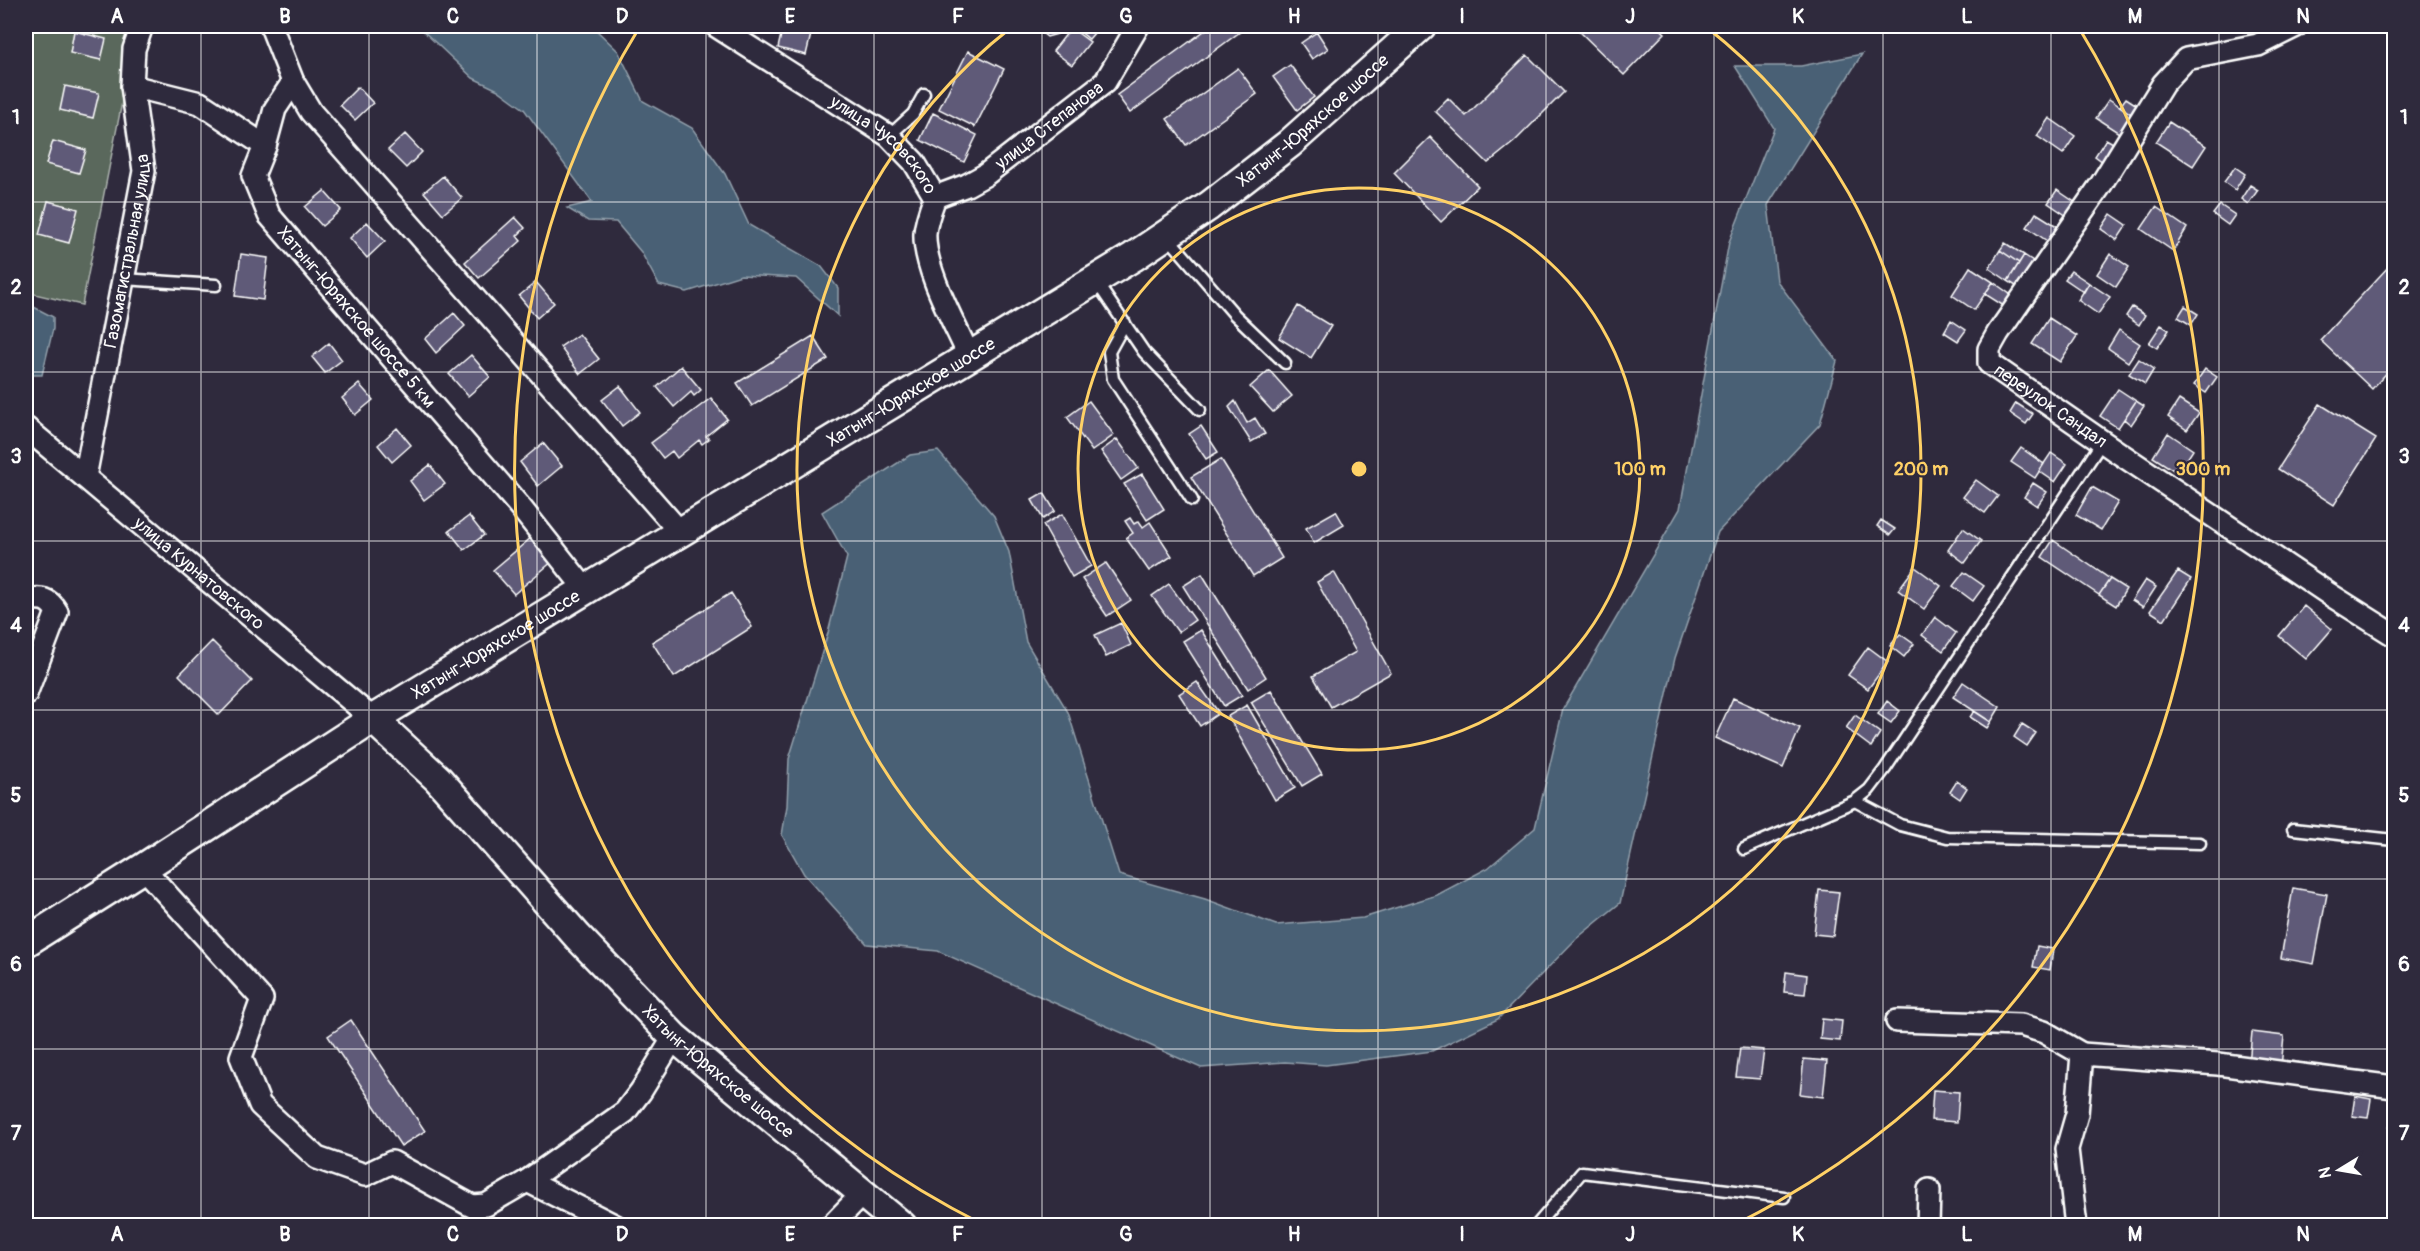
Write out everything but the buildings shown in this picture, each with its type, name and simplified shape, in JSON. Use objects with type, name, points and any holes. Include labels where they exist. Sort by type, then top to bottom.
[{"type":"main road","name":"Хатынг-Юряхское шоссе","points":[[26,942],[373,719],[1166,235],[1209,206],[1289,144],[1421,26]]},
{"type":"main road","name":"Хатынг-Юряхское шоссе","points":[[373,719],[438,779],[578,937],[674,1037],[902,1226]]},
{"type":"street","name":"Газомагистральная улица","points":[[85,477],[144,171],[132,86],[134,49],[142,26]]},
{"type":"street","points":[[271,26],[293,82],[311,112],[680,532]]},
{"type":"street","name":"улица Чусовского","points":[[716,26],[889,136],[914,162],[935,197],[925,232],[926,251],[937,283],[969,356]]},
{"type":"street","name":"улица Степанова","points":[[935,197],[967,185],[985,175],[1105,82],[1138,26]]},
{"type":"street","name":"переулок Сандал","points":[[2296,26],[2258,45],[2186,59],[2163,84],[2100,186],[1989,349],[1989,363],[2337,600],[2394,634]]},
{"type":"street","name":"Хатынг-Юряхское шоссе 5 км","points":[[293,82],[275,109],[265,146],[253,176],[269,215],[521,508],[586,590]]},
{"type":"street","points":[[132,86],[200,103],[265,146]]},
{"type":"street","name":"улица Курнатовского","points":[[26,428],[373,719]]},
{"type":"street","points":[[26,600],[39,597],[51,602],[57,612],[26,694]]},
{"type":"street","points":[[143,868],[262,999],[241,1057],[260,1105],[317,1158],[365,1175],[392,1162],[472,1206],[486,1205],[527,1181],[625,1112],[641,1091],[674,1037]]},
{"type":"street","points":[[1897,1021],[2021,1024],[2044,1032],[2082,1054],[2218,1064],[2394,1087]]},
{"type":"street","points":[[2076,1226],[2067,1149],[2077,1114],[2082,1054]]},
{"type":"street","points":[[527,1181],[616,1226]]},
{"type":"street","points":[[1928,1226],[1929,1190]]},
{"type":"street","points":[[831,1226],[863,1193]]},
{"type":"lane","points":[[889,136],[913,114],[924,94]]},
{"type":"lane","points":[[1166,235],[1235,315],[1286,363]]},
{"type":"lane","points":[[123,279],[216,285]]},
{"type":"lane","points":[[1095,280],[1144,352],[1200,410]]},
{"type":"lane","points":[[1125,323],[1108,352],[1113,379],[1192,500]]},
{"type":"lane","points":[[1744,849],[1855,801],[1869,790],[2102,442]]},
{"type":"lane","points":[[1855,801],[1900,825],[1947,837],[2200,843]]},
{"type":"lane","points":[[2293,829],[2394,840]]},
{"type":"lane","points":[[1536,1226],[1582,1172],[1784,1197]]},
{"type":"green space","points":[[26,26],[137,26],[82,305],[26,292]]},
{"type":"water","points":[[418,26],[592,26],[618,51],[643,101],[692,128],[725,174],[749,225],[821,266],[838,288],[838,316],[796,278],[741,275],[687,292],[659,285],[641,252],[616,222],[588,221],[567,208],[592,202],[524,109],[498,90],[473,78]]},
{"type":"water","points":[[1862,54],[1768,205],[1777,281],[1837,361],[1820,424],[1718,532],[1675,658],[1620,903],[1576,939],[1498,1019],[1432,1051],[1326,1065],[1285,1062],[1201,1068],[938,951],[867,944],[804,874],[782,835],[787,806],[789,759],[828,633],[847,557],[822,512],[910,455],[938,451],[994,516],[1009,552],[1026,642],[1068,712],[1119,875],[1205,899],[1276,925],[1363,918],[1437,895],[1488,868],[1535,828],[1563,709],[1680,509],[1729,242],[1774,128],[1735,66],[1801,66]]},
{"type":"water","points":[[26,303],[53,317],[53,329],[42,375],[30,375],[26,371]]}]
